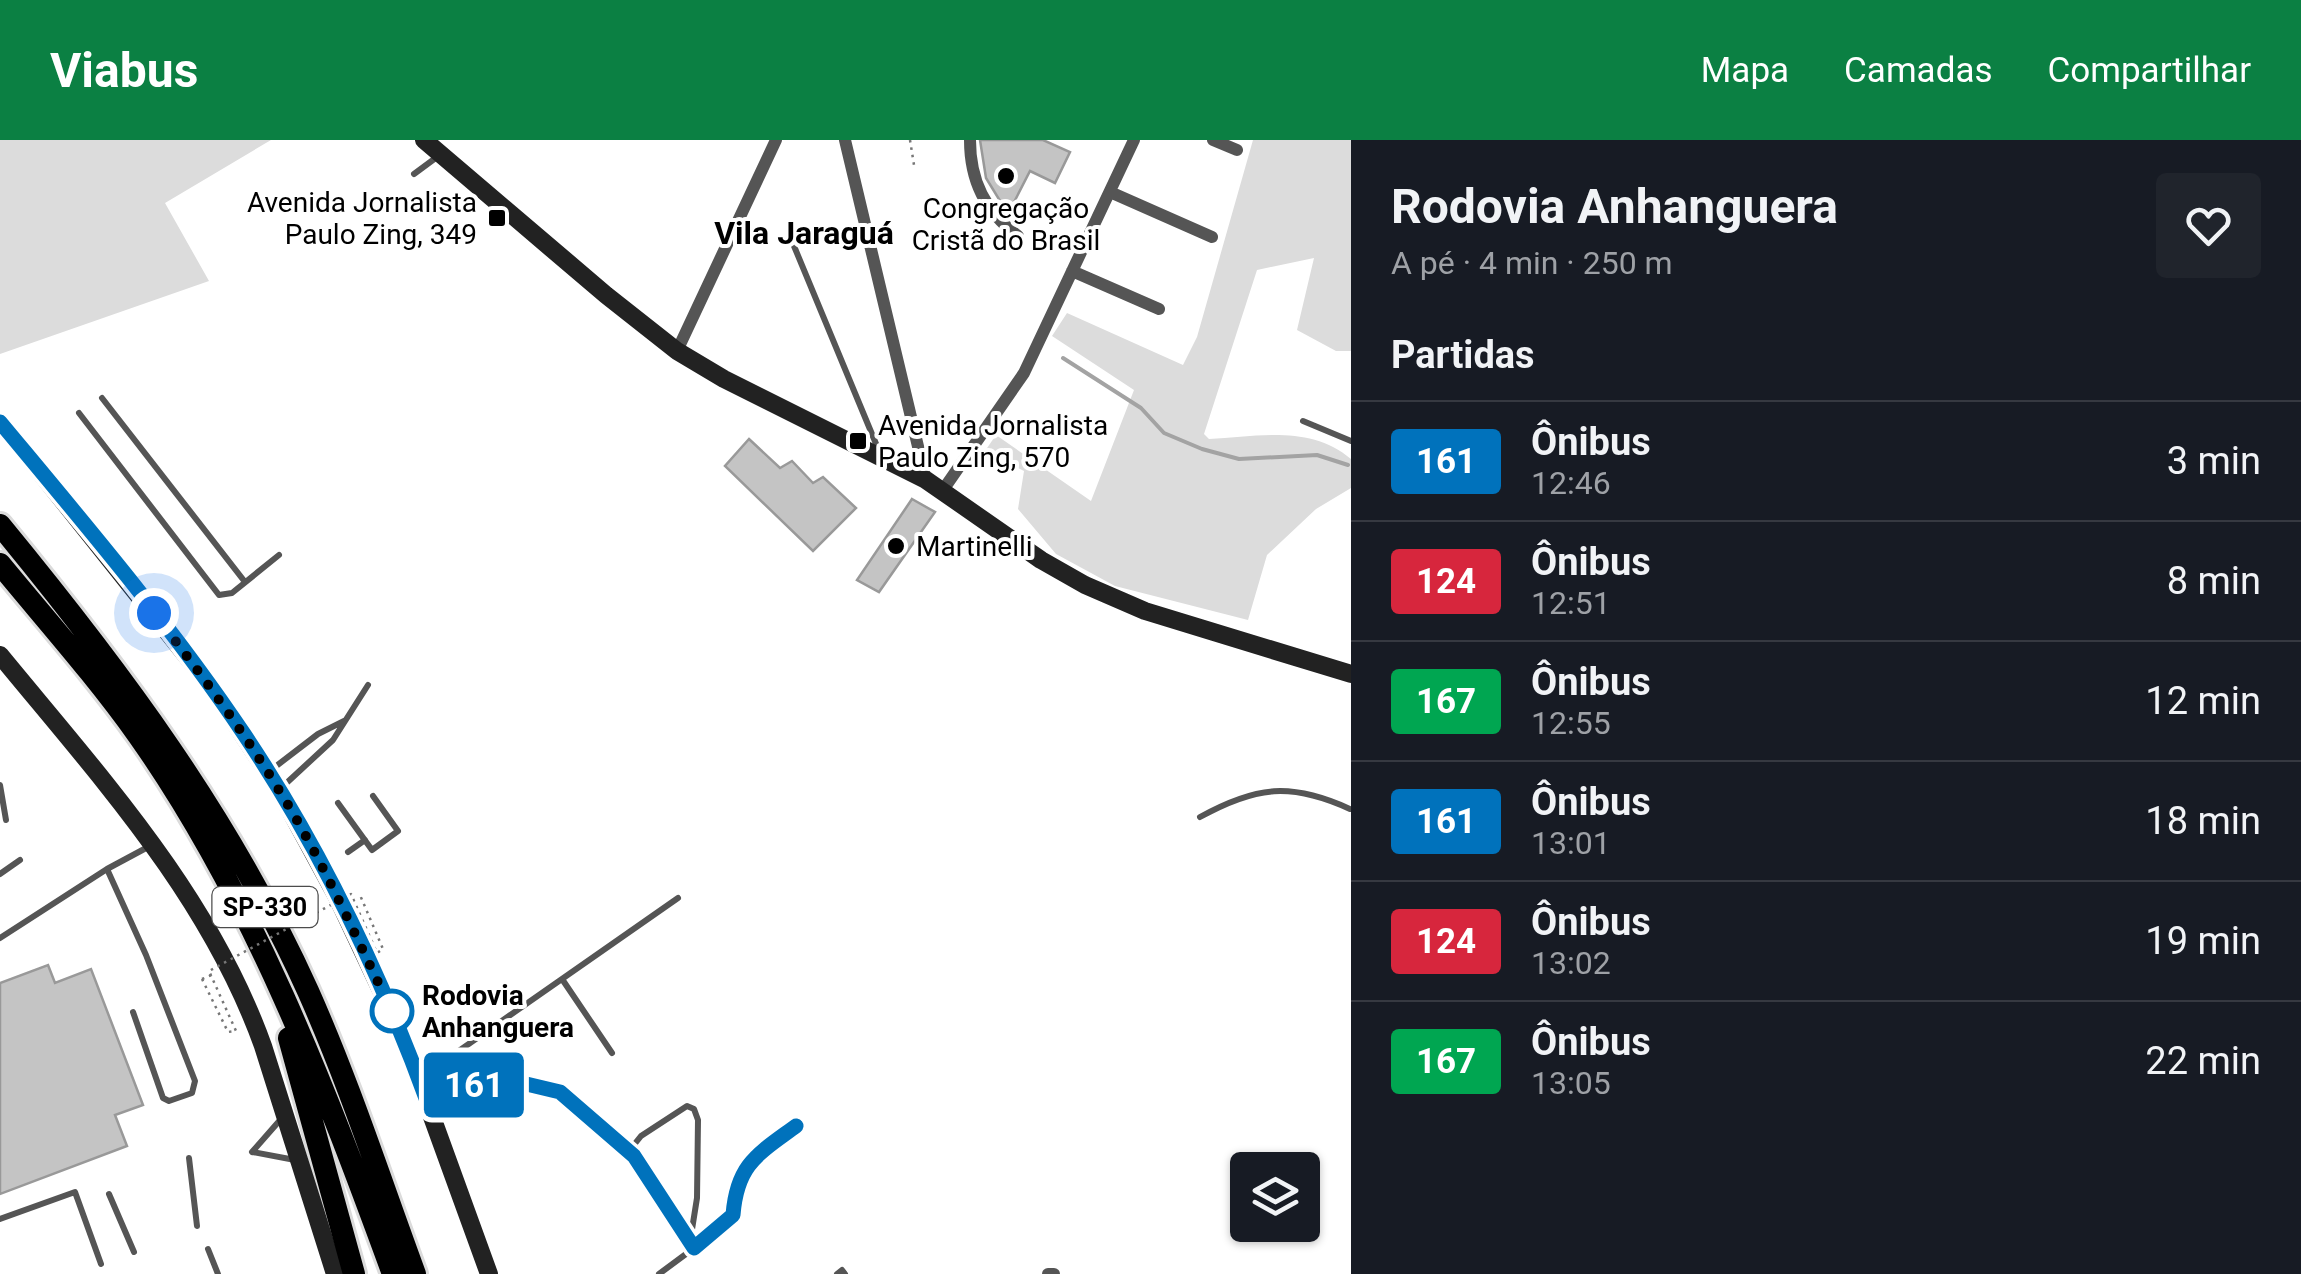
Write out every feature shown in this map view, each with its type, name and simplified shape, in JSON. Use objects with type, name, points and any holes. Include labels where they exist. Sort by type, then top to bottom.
[{"type":"highway","points":[[0,514],[44,579]]},
{"type":"highway","name":"SP-330","points":[[0,526],[171,745],[230,840],[331,1044],[414,1274]]},
{"type":"highway","name":"SP-330","points":[[0,564],[138,735],[262,948],[332,1109],[393,1274]]},
{"type":"highway","points":[[262,948],[354,1274]]},
{"type":"main road","points":[[424,140],[678,351],[926,480],[1084,586],[1145,611],[1351,674]]},
{"type":"main road","points":[[0,422],[212,688],[279,790],[338,897],[388,1003],[489,1274]]},
{"type":"main road","points":[[0,655],[153,844],[198,910],[251,1012],[335,1274]]},
{"type":"street","points":[[678,351],[776,140]]},
{"type":"street","points":[[845,140],[926,480]]},
{"type":"street","points":[[970,140],[971,166],[984,203],[996,220],[1018,236]]},
{"type":"street","points":[[943,490],[1024,374],[1134,140]]},
{"type":"street","points":[[1213,140],[1237,150]]},
{"type":"street","points":[[1110,192],[1212,237]]},
{"type":"street","points":[[1072,272],[1158,309]]},
{"type":"lane","points":[[414,174],[442,154]]},
{"type":"lane","points":[[794,246],[881,457]]},
{"type":"lane","points":[[102,398],[245,582]]},
{"type":"lane","points":[[79,413],[219,595],[229,595],[278,555]]},
{"type":"lane","points":[[1303,422],[1351,441]]},
{"type":"lane","points":[[279,790],[333,740],[368,685]]},
{"type":"lane","points":[[268,772],[318,734],[345,721]]},
{"type":"lane","points":[[0,785],[6,820]]},
{"type":"lane","points":[[1200,817],[1231,800],[1264,790],[1297,790],[1350,809]]},
{"type":"lane","points":[[338,802],[372,850],[398,831],[373,796]]},
{"type":"lane","points":[[348,852],[364,840]]},
{"type":"lane","points":[[0,938],[107,868],[153,844]]},
{"type":"lane","points":[[0,874],[20,860]]},
{"type":"lane","points":[[107,868],[195,1081],[192,1093],[163,1098],[133,1012]]},
{"type":"lane","points":[[419,1079],[678,898]]},
{"type":"lane","points":[[562,979],[612,1053]]},
{"type":"lane","points":[[430,1109],[490,1078],[514,1079],[566,1095],[634,1156],[692,1245]]},
{"type":"lane","points":[[634,1156],[634,1146],[641,1136],[675,1112],[687,1106],[694,1109],[698,1120],[697,1198],[692,1245]]},
{"type":"lane","points":[[285,1114],[252,1152],[298,1160]]},
{"type":"lane","points":[[659,1274],[733,1215],[739,1177],[753,1157],[796,1126]]},
{"type":"lane","points":[[189,1158],[196,1226]]},
{"type":"lane","points":[[0,1220],[74,1192],[100,1264]]},
{"type":"lane","points":[[110,1194],[134,1252]]},
{"type":"lane","points":[[208,1249],[218,1274]]},
{"type":"lane","points":[[837,1274],[842,1270],[846,1274]]},
{"type":"path","points":[[910,140],[914,164]]},
{"type":"path","points":[[202,979],[228,1032],[236,1031],[209,970],[351,894],[377,953],[383,949],[360,895]]},
{"type":"shaded area","points":[[0,140],[271,140],[165,203],[209,281],[0,354]]},
{"type":"shaded area","points":[[1253,140],[1351,140],[1351,351],[1336,351],[1297,330],[1314,258],[1257,270],[1204,434],[1209,439],[1284,435],[1319,441],[1351,459],[1351,488],[1316,509],[1267,555],[1248,620],[1115,586],[1056,554],[1018,509],[1024,471],[985,451],[996,435],[1091,501],[1134,390],[1052,336],[1067,313],[1183,365],[1197,337]]},
{"type":"building","name":"Congregação Cristã do Brasil","points":[[980,140],[1043,140],[1070,152],[1055,183],[1030,171],[1008,214],[986,178]]},
{"type":"building","points":[[749,439],[780,468],[792,461],[813,483],[823,477],[856,508],[813,551],[725,466]]},
{"type":"building","name":"Martinelli","points":[[912,499],[935,512],[879,592],[857,580]]},
{"type":"building","points":[[48,965],[55,983],[91,969],[143,1105],[115,1115],[127,1146],[0,1194],[0,983]]},
{"type":"waterway","points":[[1063,358],[1141,408],[1164,433],[1202,449],[1239,459],[1317,455],[1348,465]]},
{"type":"bus line","name":"161","points":[[0,422],[154,613],[246,737],[338,897],[403,1037],[430,1109],[497,1077],[566,1095],[634,1156],[694,1248],[733,1215],[739,1177],[753,1157],[796,1126]]},
{"type":"place","name":"Congregação Cristã do Brasil","points":[[1006,176]]},
{"type":"place","name":"Avenida Jornalista Paulo Zing, 349","points":[[497,218]]},
{"type":"place","name":"Avenida Jornalista Paulo Zing, 570","points":[[858,441]]},
{"type":"place","name":"Martinelli","points":[[896,546]]},
{"type":"place","name":"Rodovia Anhanguera","points":[[392,1011]]},
{"type":"district","name":"Vila Jaraguá","points":[[804,233]]},
{"type":"route","points":[[154,613],[212,688],[279,790],[338,897],[392,1011]]}]
